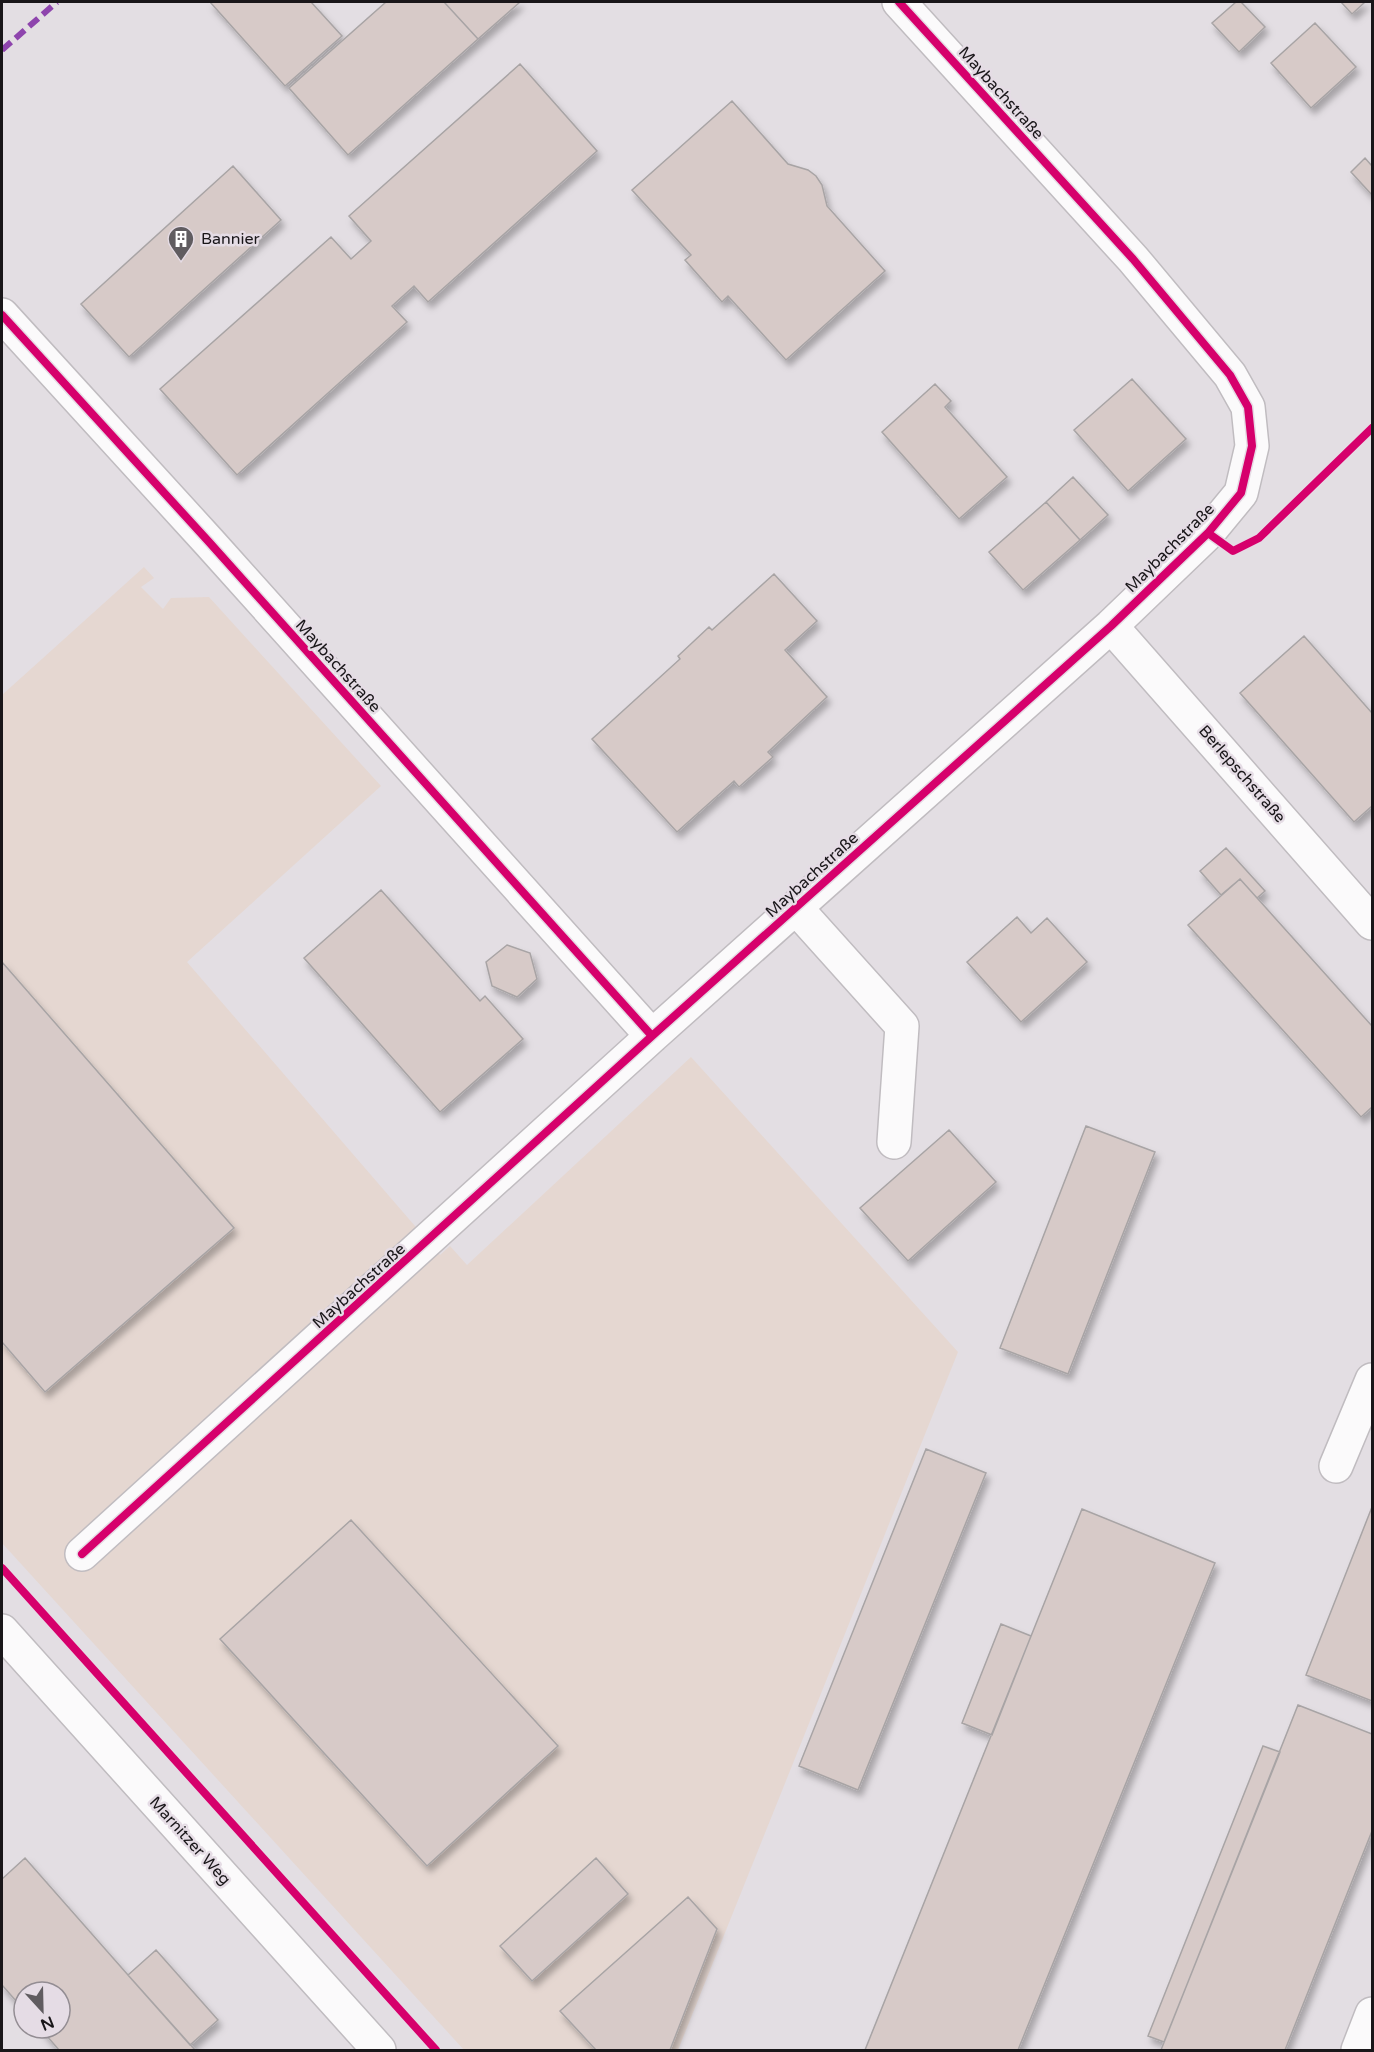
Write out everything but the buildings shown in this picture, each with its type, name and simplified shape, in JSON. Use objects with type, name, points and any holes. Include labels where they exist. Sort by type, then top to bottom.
[{"type":"street","name":"Maybachstraße","points":[[82,1554],[652,1036],[1111,626],[1208,533],[1241,493],[1252,446],[1248,407],[1230,375],[1134,260],[899,2]]},
{"type":"street","name":"Maybachstraße","points":[[2,315],[652,1036]]},
{"type":"street","name":"Berlepschstraße","points":[[1111,626],[1372,923]]},
{"type":"street","points":[[796,908],[902,1026],[894,1142]]},
{"type":"street","points":[[1336,1466],[1372,1380]]},
{"type":"street","name":"Marnitzer Weg","points":[[2,1631],[379,2050]]},
{"type":"street","points":[[1358,2050],[1372,2014]]},
{"type":"shaded area","points":[[144,567],[154,578],[141,587],[163,609],[171,598],[209,597],[381,786],[187,962],[440,1255],[450,1246],[467,1265],[691,1057],[958,1352],[678,2050],[464,2050],[2,1543],[2,695]]},
{"type":"marked path","points":[[2,50],[57,2]]},
{"type":"cycle path","points":[[82,1554],[652,1036],[1111,626],[1208,533],[1241,493],[1252,446],[1248,407],[1230,375],[1133,259],[899,2]]},
{"type":"cycle path","points":[[2,315],[652,1036]]},
{"type":"cycle path","points":[[1208,533],[1233,551],[1259,538],[1372,428]]},
{"type":"cycle path","points":[[2,1568],[436,2050]]},
{"type":"place","name":"Bannier","points":[[181,262]]}]
